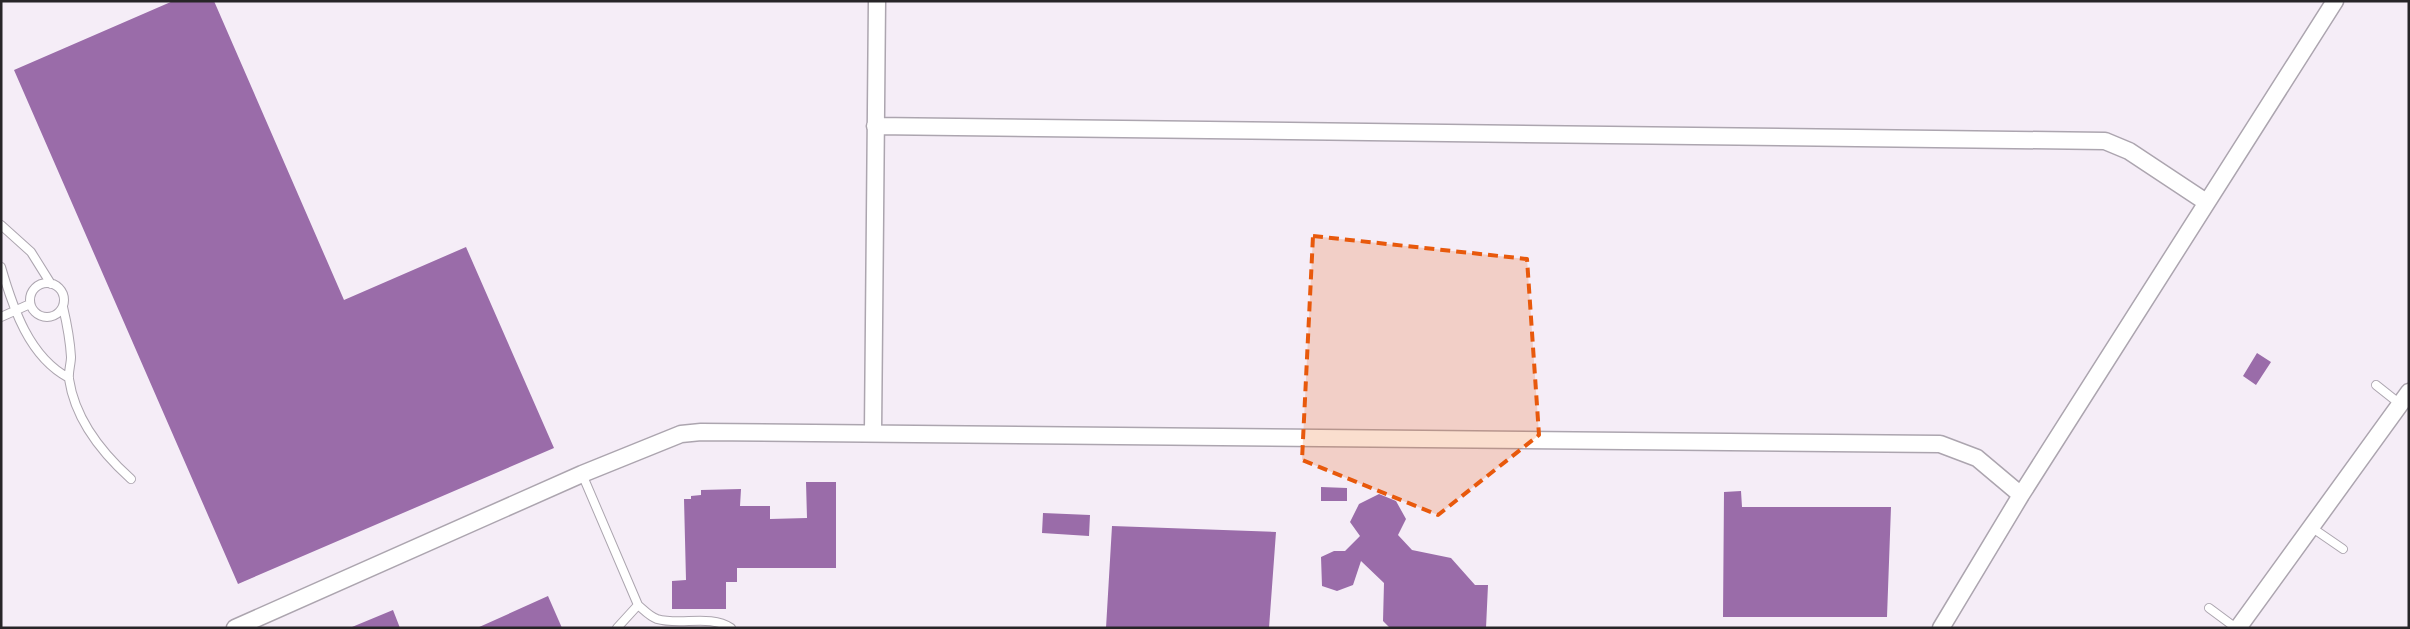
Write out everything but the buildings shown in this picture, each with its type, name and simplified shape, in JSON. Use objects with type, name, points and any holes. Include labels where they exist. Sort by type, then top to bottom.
[{"type":"street","points":[[874,432],[875,126],[878,1]]},
{"type":"street","points":[[1941,628],[2021,495],[2335,1]]},
{"type":"street","points":[[875,126],[2105,141],[2129,151],[2206,202]]},
{"type":"street","points":[[2237,628],[2404,398]]},
{"type":"street","points":[[235,628],[582,474],[681,434],[701,432],[874,432],[1940,444],[1977,458],[2021,495]]},
{"type":"lane","points":[[1,225],[31,252],[51,284],[61,290],[70,342],[69,378],[74,400],[86,426],[103,451],[130,479]]},
{"type":"lane","points":[[1,267],[15,311],[28,336],[54,370],[69,378]]},
{"type":"lane","points":[[51,284],[37,286],[31,294],[30,304],[32,310],[42,317],[54,316],[63,308]]},
{"type":"lane","points":[[1,317],[30,304]]},
{"type":"lane","points":[[2376,385],[2404,398]]},
{"type":"lane","points":[[582,474],[638,605],[656,619],[703,621],[726,625],[731,628]]},
{"type":"lane","points":[[2311,527],[2343,548]]},
{"type":"lane","points":[[617,628],[638,605]]},
{"type":"lane","points":[[2209,608],[2237,628]]},
{"type":"highlighted area","points":[[1313,236],[1527,259],[1539,435],[1438,515],[1302,460]]}]
